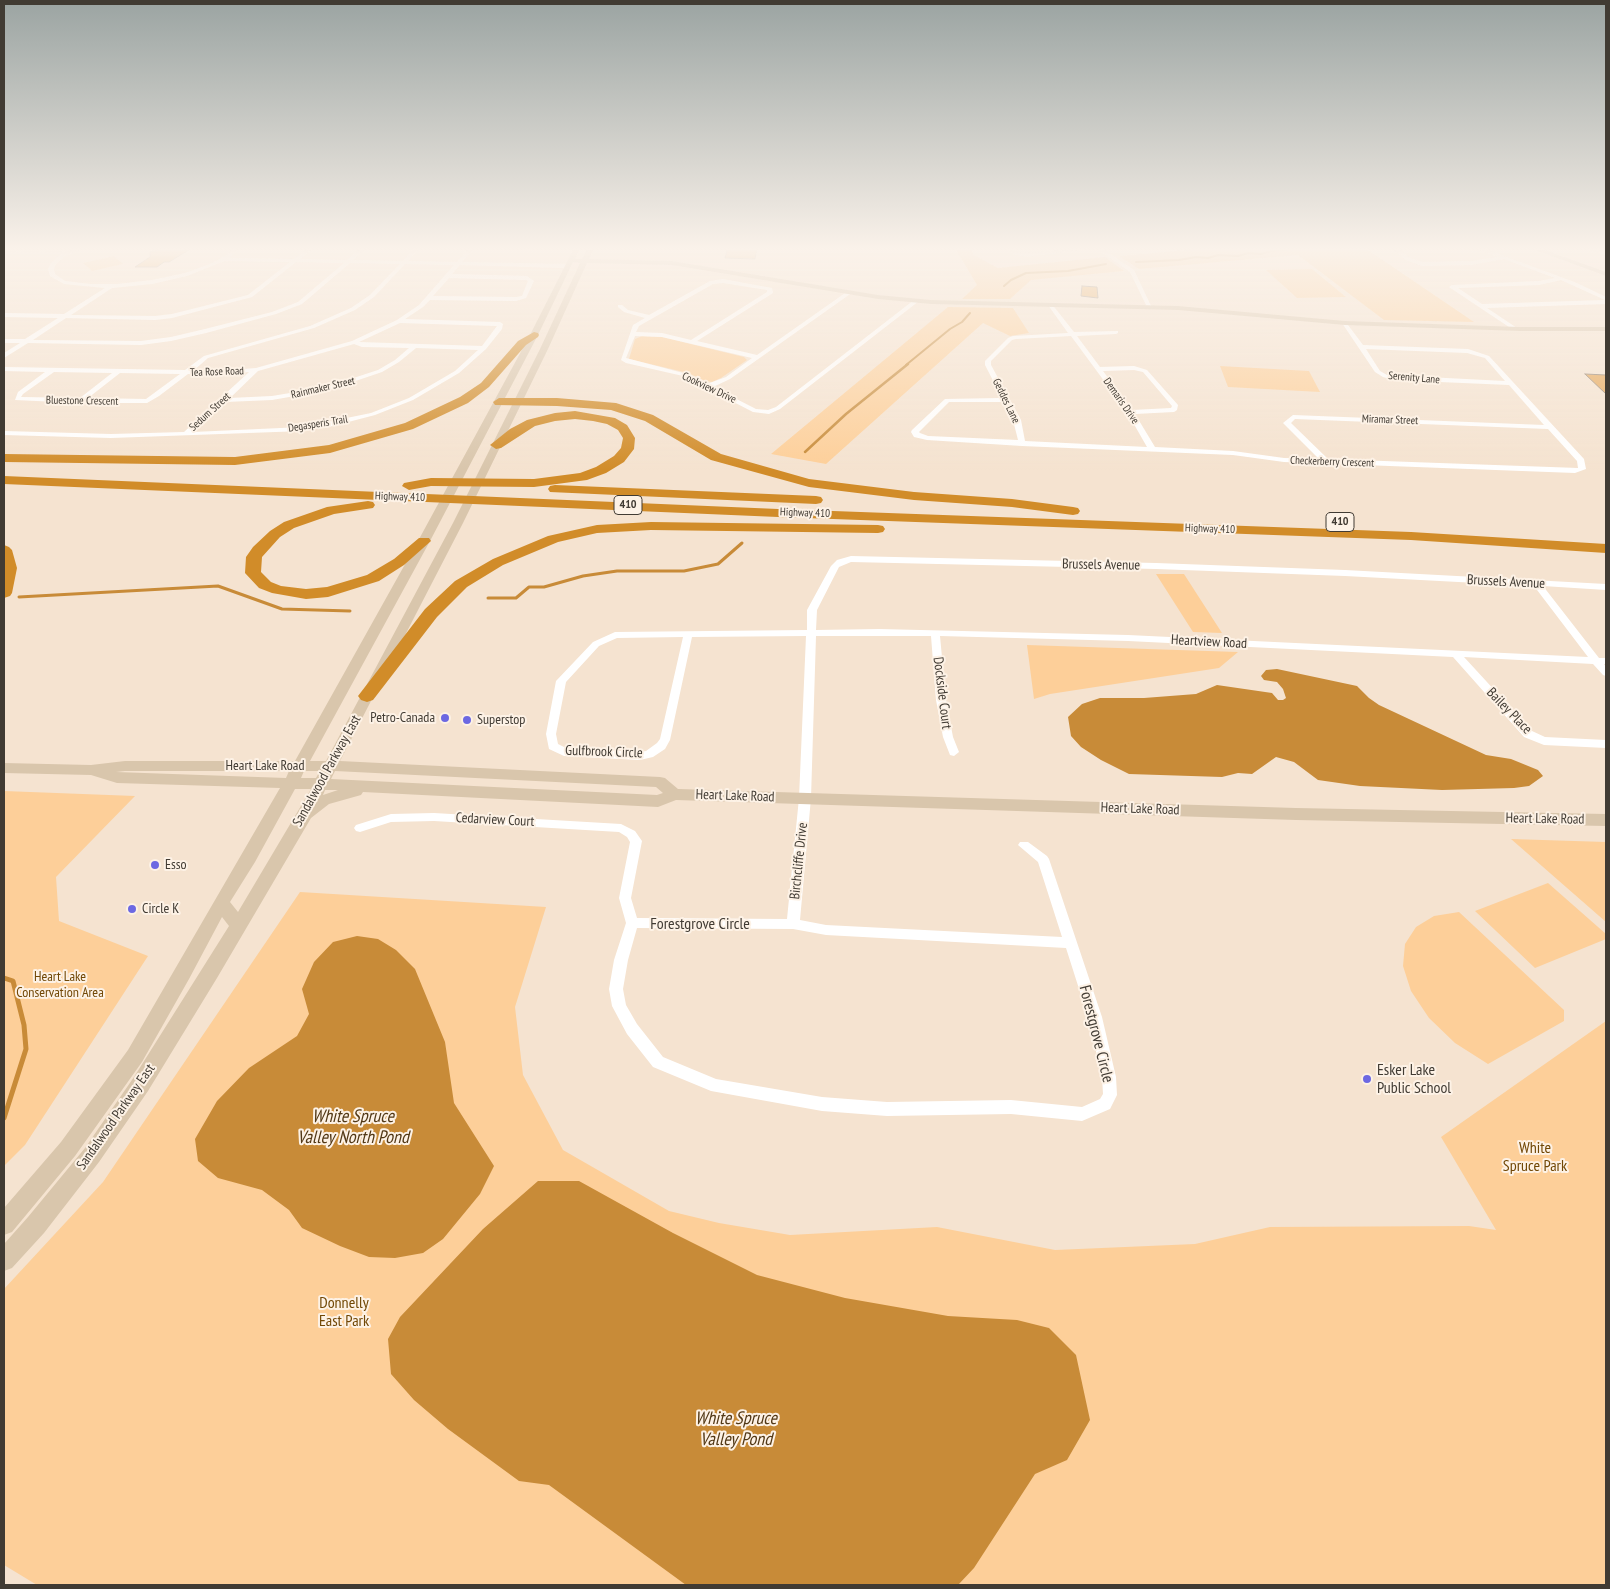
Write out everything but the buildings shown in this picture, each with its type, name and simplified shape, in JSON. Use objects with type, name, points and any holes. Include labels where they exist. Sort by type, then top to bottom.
[{"type":"highway","points":[[4,458],[234,461],[270,458],[339,446],[409,426],[464,400],[485,385],[522,343],[534,335]]},
{"type":"highway","points":[[499,402],[592,403],[632,411],[648,418],[716,457],[791,479],[852,489],[914,496],[1012,503],[1073,512]]},
{"type":"highway","points":[[409,486],[431,482],[534,483],[573,478],[601,470],[614,463],[624,454],[629,438],[623,428],[611,421],[574,415],[555,417],[532,423],[514,432],[496,445]]},
{"type":"highway","name":"Highway 410","points":[[4,469],[409,486],[609,490],[1073,512],[1392,524],[1606,536]]},
{"type":"highway","name":"Highway 410","points":[[4,480],[1410,536],[1606,549]]},
{"type":"highway","points":[[424,540],[399,562],[372,578],[328,592],[306,594],[278,590],[258,580],[253,573],[254,557],[258,550],[275,534],[303,519],[324,512],[353,506],[381,504],[476,504],[496,501]]},
{"type":"highway","points":[[367,696],[431,613],[461,584],[498,562],[534,546],[581,532],[621,527],[651,526],[1211,534],[1252,531]]},
{"type":"highway","points":[[4,550],[9,568],[4,593]]},
{"type":"street","points":[[4,356],[55,322]]},
{"type":"street","points":[[4,341],[131,343],[156,341],[239,322]]},
{"type":"street","name":"Bluestone Crescent","points":[[52,370],[20,393],[16,399],[147,401],[157,396],[206,357],[325,322]]},
{"type":"street","name":"Tea Rose Road","points":[[4,369],[184,373],[256,370],[354,342],[397,322]]},
{"type":"street","name":"Degasperis Trail","points":[[4,433],[111,436],[186,434],[303,429],[334,424],[373,414],[411,399],[457,372],[484,348],[494,336],[500,324],[438,322]]},
{"type":"street","name":"Sandalwood Parkway East","points":[[4,1224],[68,1150],[135,1056],[300,766],[499,402],[540,322]]},
{"type":"street","name":"Sandalwood Parkway East","points":[[4,1260],[36,1225],[92,1155],[141,1084],[239,926],[304,816],[458,523],[556,322]]},
{"type":"street","name":"Cookview Drive","points":[[641,322],[636,325],[632,334],[623,359],[624,361],[682,374],[755,411],[769,412],[776,410],[889,322]]},
{"type":"street","name":"Cookview Drive","points":[[692,342],[724,322]]},
{"type":"street","points":[[708,386],[728,378],[808,322]]},
{"type":"street","name":"Demaris Drive","points":[[1063,322],[1130,412],[1153,450]]},
{"type":"street","points":[[1333,322],[1606,329]]},
{"type":"street","points":[[1505,322],[1514,328]]},
{"type":"street","name":"Serenity Lane","points":[[1345,323],[1378,372],[1386,376],[1394,378],[1511,383]]},
{"type":"street","points":[[1071,334],[1116,332]]},
{"type":"street","points":[[632,334],[662,334],[757,358]]},
{"type":"street","name":"Geddes Lane","points":[[1022,444],[1018,420],[988,365],[988,361],[1010,339],[1015,337],[1071,334]]},
{"type":"street","points":[[354,342],[362,345],[484,348]]},
{"type":"street","name":"Rainmaker Street","points":[[223,400],[272,398],[327,389],[380,371],[397,361],[414,347]]},
{"type":"street","name":"Checkerberry Crescent","points":[[1008,400],[947,400],[915,432],[917,435],[927,438],[1233,453],[1267,459],[1575,472],[1582,469],[1581,461],[1487,357],[1475,352],[1362,347]]},
{"type":"street","points":[[1098,368],[1134,368],[1145,370],[1176,406],[1174,410],[1167,411],[1130,412]]},
{"type":"street","name":"Sedum Street","points":[[186,434],[256,370]]},
{"type":"street","points":[[80,401],[119,371]]},
{"type":"street","name":"Miramar Street","points":[[1325,461],[1287,422],[1293,417],[1550,427]]},
{"type":"street","name":"Brussels Avenue","points":[[805,798],[811,634],[815,603],[835,566],[840,562],[851,560],[1166,566],[1606,587]]},
{"type":"street","points":[[1536,583],[1602,661],[1606,673]]},
{"type":"street","name":"Heartview Road","points":[[811,634],[879,632],[1128,638],[1602,661]]},
{"type":"street","name":"Dockside Court","points":[[935,633],[942,707],[948,736],[954,752]]},
{"type":"street","name":"Gulfbrook Circle","points":[[688,634],[668,727],[661,746],[649,754],[640,756],[564,752],[553,746],[551,734],[561,681],[596,644],[615,634],[688,634],[811,634]]},
{"type":"street","name":"Bailey Place","points":[[1456,654],[1528,734],[1544,741],[1606,744]]},
{"type":"street","name":"Heart Lake Road","points":[[4,768],[91,770],[125,766],[330,765],[660,782],[674,794]]},
{"type":"street","name":"Heart Lake Road","points":[[91,770],[117,778],[320,784],[366,788],[658,801],[674,794],[1296,814],[1606,820]]},
{"type":"street","points":[[304,816],[324,800],[366,788]]},
{"type":"street","name":"Birchcliffe Drive","points":[[793,924],[805,798]]},
{"type":"street","name":"Cedarview Court","points":[[360,828],[391,818],[434,817],[621,828],[631,834]]},
{"type":"street","name":"Forestgrove Circle","points":[[631,834],[636,841],[625,898],[632,924],[621,960],[616,989],[619,1006],[632,1029],[658,1062],[716,1086],[822,1104],[887,1109],[1011,1107],[1082,1114],[1105,1104],[1110,1095],[1109,1077],[1095,1018],[1070,943],[826,930],[793,924],[632,924]]},
{"type":"street","points":[[1024,845],[1043,859],[1070,943]]},
{"type":"street","points":[[221,903],[239,926]]},
{"type":"green space","points":[[930,322],[1022,322],[1029,333],[1010,336],[983,323],[826,464],[771,454]]},
{"type":"green space","points":[[642,336],[662,337],[744,357],[747,360],[721,378],[712,382],[705,381],[688,373],[629,359],[635,339]]},
{"type":"green space","points":[[1220,366],[1309,371],[1320,392],[1228,387]]},
{"type":"green space","points":[[1156,574],[1184,574],[1222,633],[1193,632]]},
{"type":"green space","points":[[1027,645],[1238,652],[1219,668],[1050,694],[1034,699]]},
{"type":"green space","name":"Heart Lake Conservation Area","points":[[4,791],[135,796],[56,877],[59,921],[148,956],[25,1145],[4,1166]]},
{"type":"green space","points":[[1511,839],[1606,842],[1606,922]]},
{"type":"green space","points":[[1548,883],[1606,934],[1606,939],[1535,968],[1475,911]]},
{"type":"green space","name":"Donnelly East Park","points":[[300,892],[546,907],[515,1007],[523,1075],[563,1150],[669,1211],[719,1223],[790,1235],[937,1227],[1055,1250],[1195,1244],[1270,1227],[1469,1226],[1496,1230],[1441,1137],[1606,1021],[1606,1585],[37,1585],[4,1565],[4,1289],[103,1182]]},
{"type":"green space","points":[[1459,912],[1564,1010],[1564,1021],[1488,1064],[1455,1043],[1429,1018],[1411,991],[1403,966],[1405,944],[1416,927],[1434,916]]},
{"type":"water","points":[[1277,669],[1357,686],[1379,705],[1486,755],[1511,759],[1538,770],[1543,776],[1529,786],[1514,788],[1442,790],[1360,786],[1318,780],[1294,762],[1276,757],[1252,774],[1238,773],[1222,777],[1129,774],[1101,760],[1081,747],[1071,736],[1068,717],[1082,704],[1100,698],[1144,698],[1196,694],[1217,685],[1272,693],[1278,700],[1283,700],[1286,698],[1283,689],[1277,682],[1264,680],[1261,676],[1266,670]]},
{"type":"water","name":"White Spruce Valley North Pond","points":[[357,936],[378,939],[396,950],[415,969],[445,1042],[454,1103],[494,1166],[480,1194],[443,1239],[423,1253],[395,1258],[369,1257],[302,1228],[289,1210],[262,1190],[218,1178],[198,1161],[195,1139],[217,1101],[249,1068],[297,1036],[309,1014],[302,989],[314,962],[333,942]]},
{"type":"water","name":"White Spruce Valley Pond","points":[[538,1181],[579,1181],[673,1233],[757,1275],[845,1298],[948,1316],[1017,1320],[1049,1328],[1076,1355],[1090,1420],[1067,1460],[1035,1474],[974,1568],[958,1585],[686,1585],[549,1485],[519,1481],[448,1429],[414,1400],[391,1374],[388,1339],[400,1317],[483,1229]]},
{"type":"waterway","points":[[906,365],[950,329],[962,322]]},
{"type":"waterway","points":[[805,452],[846,414],[908,364]]},
{"type":"waterway","points":[[488,598],[516,598],[529,587],[544,587],[583,576],[617,571],[684,571],[718,564],[742,543]]},
{"type":"waterway","points":[[19,597],[218,586],[282,609],[350,611]]},
{"type":"waterway","points":[[4,978],[13,981],[24,1025],[26,1049],[4,1118]]},
{"type":"place","name":"Petro-Canada","points":[[445,718]]},
{"type":"place","name":"Superstop","points":[[467,720]]},
{"type":"place","name":"Esso","points":[[155,865]]},
{"type":"place","name":"Circle K","points":[[132,909]]},
{"type":"place","name":"Esker Lake Public School","points":[[1367,1079]]},
{"type":"park label","name":"White Spruce Park","points":[[1535,1157]]}]
